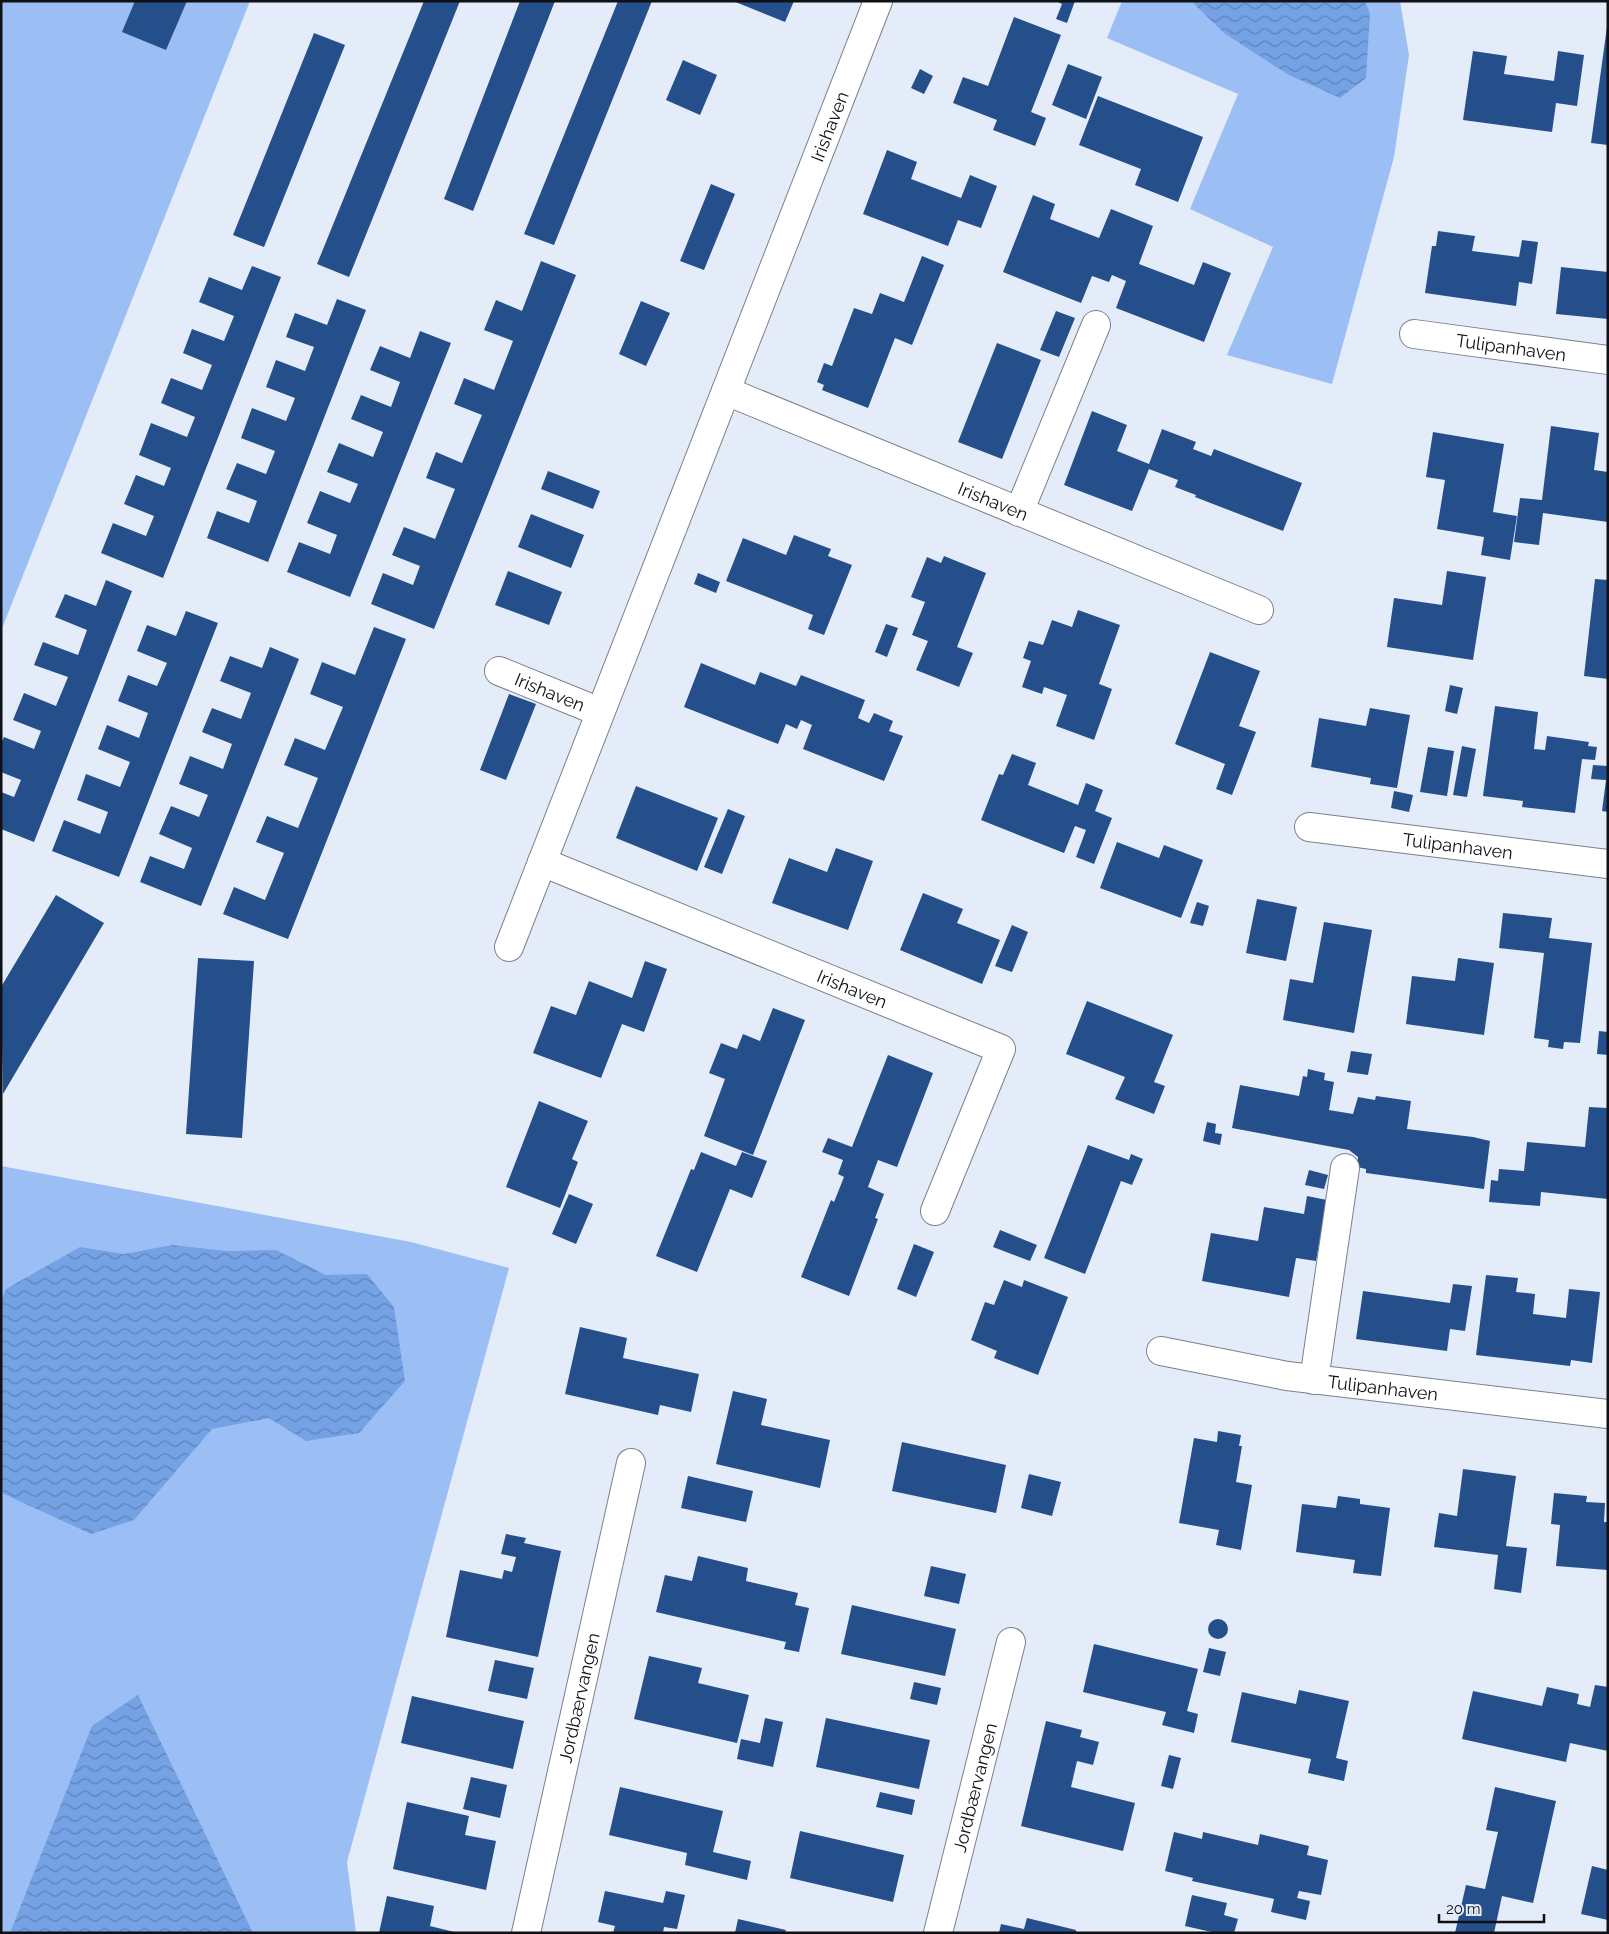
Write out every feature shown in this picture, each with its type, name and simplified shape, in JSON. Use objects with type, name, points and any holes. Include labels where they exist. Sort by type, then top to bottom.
[{"type":"street","name":"Irishaven","points":[[509,947],[878,1]]},
{"type":"street","points":[[1019,512],[1096,325]]},
{"type":"street","name":"Tulipanhaven","points":[[1414,334],[1608,360]]},
{"type":"street","name":"Irishaven","points":[[726,392],[1259,610]]},
{"type":"street","name":"Irishaven","points":[[499,671],[600,712]]},
{"type":"street","name":"Tulipanhaven","points":[[1309,827],[1608,864]]},
{"type":"street","name":"Irishaven","points":[[542,862],[1001,1048],[935,1211]]},
{"type":"street","points":[[1314,1380],[1345,1168]]},
{"type":"street","name":"Tulipanhaven","points":[[1160,1351],[1314,1380],[1608,1414]]},
{"type":"street","name":"Jordbærvangen","points":[[526,1933],[630,1463]]},
{"type":"street","name":"Jordbærvangen","points":[[938,1933],[1011,1642]]},
{"type":"shaded area","points":[[1,1],[250,1],[1,631]]},
{"type":"shaded area","points":[[1122,1],[1400,1],[1409,55],[1394,157],[1332,384],[1227,355],[1273,247],[1190,209],[1238,94],[1107,38]]},
{"type":"shaded area","points":[[1,1166],[411,1242],[509,1268],[347,1862],[356,1933],[1,1933]]},
{"type":"water","points":[[1191,1],[1365,1],[1370,14],[1366,78],[1340,98],[1287,74],[1224,33]]},
{"type":"water","points":[[172,1245],[227,1251],[276,1250],[326,1275],[367,1274],[394,1307],[405,1381],[359,1433],[306,1441],[269,1418],[212,1429],[134,1520],[91,1534],[4,1494],[1,1488],[1,1301],[6,1289],[80,1247],[124,1254]]},
{"type":"water","points":[[138,1695],[253,1933],[10,1933],[92,1726]]},
{"type":"building","points":[[135,1],[187,1],[166,50],[122,32]]},
{"type":"building","points":[[424,1],[460,1],[349,277],[317,264]]},
{"type":"building","points":[[520,1],[555,1],[473,211],[444,199]]},
{"type":"building","points":[[618,1],[652,1],[554,245],[524,234]]},
{"type":"building","points":[[733,1],[794,1],[785,22]]},
{"type":"building","points":[[1056,1],[1075,1],[1067,23],[1056,19],[1062,4]]},
{"type":"building","points":[[1014,17],[1061,35],[1031,112],[1046,118],[1035,146],[993,130],[997,120],[953,103],[963,77],[988,86]]},
{"type":"building","points":[[1608,27],[1608,145],[1591,143]]},
{"type":"building","points":[[314,33],[345,45],[264,247],[233,235]]},
{"type":"building","points":[[1473,51],[1507,56],[1504,74],[1554,81],[1558,51],[1584,55],[1577,106],[1556,103],[1552,132],[1463,120]]},
{"type":"building","points":[[683,60],[717,75],[700,115],[666,100]]},
{"type":"building","points":[[1068,64],[1102,77],[1086,119],[1052,105]]},
{"type":"building","points":[[920,69],[933,76],[924,94],[911,88]]},
{"type":"building","points":[[1098,96],[1203,137],[1178,202],[1135,185],[1141,169],[1079,145]]},
{"type":"building","points":[[887,150],[917,162],[911,179],[961,198],[970,175],[997,186],[981,228],[958,220],[948,246],[863,214]]},
{"type":"building","points":[[711,184],[735,194],[704,270],[680,261]]},
{"type":"building","points":[[1033,195],[1055,204],[1050,219],[1099,238],[1111,209],[1153,226],[1139,264],[1194,285],[1203,262],[1231,273],[1204,342],[1116,308],[1126,281],[1112,275],[1109,282],[1092,276],[1081,303],[1003,272]]},
{"type":"building","points":[[1438,231],[1475,236],[1472,251],[1519,257],[1522,240],[1538,242],[1532,284],[1519,282],[1516,306],[1425,293],[1432,246],[1436,246]]},
{"type":"building","points":[[922,256],[944,265],[912,345],[895,338],[868,408],[822,390],[824,385],[817,382],[824,363],[832,366],[854,308],[872,314],[880,293],[904,302]]},
{"type":"building","points":[[541,261],[576,275],[434,629],[371,604],[383,573],[413,585],[420,566],[392,555],[404,527],[435,539],[455,489],[426,478],[436,452],[462,463],[482,415],[454,404],[464,378],[494,390],[513,341],[484,330],[496,300],[522,311]]},
{"type":"building","points":[[252,266],[281,277],[163,578],[101,553],[113,523],[146,536],[154,516],[124,504],[136,475],[164,486],[171,468],[139,455],[151,423],[187,437],[195,417],[161,403],[171,378],[202,390],[212,365],[183,353],[192,329],[224,341],[234,316],[199,302],[209,277],[242,290]]},
{"type":"building","points":[[1561,267],[1608,272],[1608,319],[1556,314]]},
{"type":"building","points":[[337,299],[366,310],[268,562],[207,538],[217,511],[249,523],[257,501],[226,489],[237,463],[266,474],[275,451],[241,438],[252,408],[286,421],[295,398],[266,387],[276,360],[305,371],[314,347],[286,337],[295,313],[327,325]]},
{"type":"building","points":[[641,301],[670,313],[646,366],[619,354]]},
{"type":"building","points":[[1056,311],[1075,318],[1059,357],[1040,350]]},
{"type":"building","points":[[420,331],[451,343],[350,597],[287,572],[299,542],[330,554],[337,535],[307,523],[320,491],[350,503],[358,484],[327,472],[339,443],[373,457],[383,432],[351,419],[361,395],[391,407],[400,382],[370,370],[380,346],[410,358]]},
{"type":"building","points":[[997,343],[1041,360],[1002,459],[958,442]]},
{"type":"building","points":[[1092,411],[1127,425],[1117,451],[1149,464],[1162,429],[1196,442],[1193,449],[1211,456],[1214,449],[1302,483],[1283,531],[1195,497],[1196,495],[1175,487],[1178,480],[1149,469],[1132,511],[1064,485]]},
{"type":"building","points":[[1551,426],[1599,433],[1594,470],[1608,472],[1608,522],[1543,513],[1539,545],[1514,542],[1520,498],[1542,500]]},
{"type":"building","points":[[1433,432],[1504,444],[1493,512],[1517,516],[1510,560],[1481,555],[1484,537],[1437,529],[1445,480],[1426,477]]},
{"type":"building","points":[[548,471],[600,491],[593,509],[541,489]]},
{"type":"building","points":[[531,514],[584,535],[571,568],[518,547]]},
{"type":"building","points":[[794,535],[831,549],[828,556],[852,565],[824,635],[808,629],[813,615],[726,581],[743,538],[786,555]]},
{"type":"building","points":[[944,556],[986,573],[957,647],[973,653],[959,687],[916,670],[928,641],[912,635],[925,602],[911,597],[927,557],[941,563]]},
{"type":"building","points":[[508,571],[562,592],[549,625],[495,605]]},
{"type":"building","points":[[1447,571],[1486,577],[1473,660],[1387,647],[1394,598],[1442,605]]},
{"type":"building","points":[[698,573],[720,582],[716,593],[694,584]]},
{"type":"building","points":[[1595,579],[1608,580],[1608,679],[1584,676]]},
{"type":"building","points":[[106,580],[132,591],[34,842],[1,829],[1,792],[14,797],[21,780],[1,772],[1,743],[4,737],[34,749],[41,731],[13,720],[24,693],[56,706],[68,677],[34,665],[43,642],[78,655],[87,630],[55,617],[65,594],[96,606]]},
{"type":"building","points":[[1078,610],[1120,625],[1099,684],[1112,689],[1094,740],[1056,726],[1067,695],[1044,687],[1042,694],[1022,687],[1031,661],[1023,658],[1029,641],[1043,645],[1052,620],[1072,627]]},
{"type":"building","points":[[186,611],[218,623],[119,877],[52,851],[64,820],[100,834],[108,812],[77,800],[86,774],[120,787],[130,762],[98,749],[107,725],[139,738],[148,713],[118,701],[128,675],[157,686],[167,663],[137,651],[147,625],[176,636]]},
{"type":"building","points":[[886,624],[898,628],[887,657],[875,652]]},
{"type":"building","points":[[374,627],[406,639],[288,939],[223,914],[234,887],[265,900],[284,853],[256,842],[267,816],[298,828],[318,778],[284,765],[295,738],[325,750],[343,707],[310,694],[322,662],[355,675]]},
{"type":"building","points":[[270,647],[299,659],[201,906],[140,882],[150,856],[184,869],[192,848],[159,834],[171,806],[199,817],[208,795],[179,784],[190,756],[223,769],[232,744],[202,732],[212,708],[241,719],[251,693],[220,681],[230,656],[262,668]]},
{"type":"building","points":[[1210,652],[1260,671],[1239,726],[1256,732],[1232,795],[1216,789],[1225,764],[1175,744]]},
{"type":"building","points":[[701,663],[755,685],[760,672],[796,686],[801,675],[865,700],[858,718],[869,723],[874,713],[893,721],[889,731],[903,736],[884,781],[803,749],[812,725],[801,720],[797,729],[786,724],[778,744],[684,707]]},
{"type":"building","points":[[1450,685],[1463,688],[1457,714],[1445,711]]},
{"type":"building","points":[[509,694],[536,704],[506,780],[480,770]]},
{"type":"building","points":[[1495,706],[1538,712],[1534,749],[1545,750],[1547,736],[1589,742],[1588,746],[1597,747],[1595,760],[1582,759],[1575,813],[1522,807],[1523,801],[1483,796]]},
{"type":"building","points":[[1370,708],[1410,715],[1397,788],[1370,784],[1371,778],[1311,767],[1319,718],[1366,726]]},
{"type":"building","points":[[1462,746],[1476,749],[1467,797],[1453,795]]},
{"type":"building","points":[[1428,747],[1454,751],[1447,796],[1420,792]]},
{"type":"building","points":[[1012,754],[1036,763],[1028,785],[1078,805],[1086,783],[1103,790],[1095,811],[1112,818],[1094,864],[1076,857],[1086,830],[1075,826],[1064,853],[981,820],[999,774],[1003,775]]},
{"type":"building","points":[[1593,765],[1608,766],[1608,812],[1602,811],[1606,780],[1591,779]]},
{"type":"building","points":[[636,786],[718,818],[697,871],[616,838]]},
{"type":"building","points":[[1394,791],[1413,795],[1409,812],[1391,808]]},
{"type":"building","points":[[728,809],[745,816],[722,874],[704,867]]},
{"type":"building","points":[[1117,842],[1159,858],[1164,845],[1203,860],[1181,918],[1100,888]]},
{"type":"building","points":[[836,848],[873,861],[848,930],[772,903],[789,858],[827,872]]},
{"type":"building","points":[[923,893],[963,909],[957,923],[1000,940],[982,984],[900,950]]},
{"type":"building","points":[[56,895],[104,923],[3,1094],[1,987]]},
{"type":"building","points":[[1257,899],[1297,907],[1286,961],[1246,953]]},
{"type":"building","points":[[1197,902],[1209,906],[1203,926],[1190,923]]},
{"type":"building","points":[[1503,913],[1552,918],[1549,938],[1592,943],[1580,1043],[1564,1042],[1563,1049],[1548,1047],[1549,1040],[1534,1038],[1544,953],[1499,948]]},
{"type":"building","points":[[1324,922],[1372,930],[1354,1033],[1283,1020],[1290,979],[1313,983]]},
{"type":"building","points":[[1012,925],[1028,932],[1012,972],[995,966]]},
{"type":"building","points":[[198,958],[254,961],[242,1138],[186,1134]]},
{"type":"building","points":[[1458,958],[1494,963],[1484,1035],[1406,1024],[1412,976],[1455,981]]},
{"type":"building","points":[[645,961],[667,969],[644,1032],[622,1024],[601,1078],[533,1053],[551,1006],[576,1015],[589,981],[632,998]]},
{"type":"building","points":[[1087,1001],[1173,1035],[1154,1082],[1165,1086],[1154,1114],[1115,1099],[1125,1077],[1066,1054]]},
{"type":"building","points":[[773,1008],[805,1020],[753,1155],[704,1136],[725,1079],[709,1073],[721,1043],[737,1049],[743,1034],[760,1041]]},
{"type":"building","points":[[1599,1031],[1608,1032],[1608,1055],[1597,1054]]},
{"type":"building","points":[[1351,1051],[1372,1054],[1368,1075],[1347,1072]]},
{"type":"building","points":[[888,1055],[933,1073],[897,1167],[878,1160],[868,1187],[884,1194],[875,1218],[878,1219],[849,1296],[801,1277],[831,1200],[834,1202],[844,1177],[838,1174],[843,1160],[822,1152],[828,1138],[852,1147]]},
{"type":"building","points":[[1308,1069],[1325,1073],[1324,1080],[1334,1082],[1329,1110],[1353,1114],[1358,1097],[1375,1100],[1376,1096],[1411,1101],[1407,1129],[1473,1137],[1490,1141],[1484,1189],[1366,1173],[1366,1169],[1357,1167],[1358,1157],[1349,1150],[1232,1128],[1240,1085],[1299,1096],[1303,1076],[1307,1077]]},
{"type":"building","points":[[539,1101],[588,1121],[572,1159],[578,1162],[560,1208],[506,1187]]},
{"type":"building","points":[[1589,1107],[1608,1108],[1608,1199],[1541,1192],[1540,1206],[1489,1202],[1491,1180],[1498,1181],[1499,1169],[1524,1171],[1527,1142],[1585,1147]]},
{"type":"building","points":[[1207,1122],[1216,1124],[1215,1133],[1222,1134],[1220,1145],[1203,1141]]},
{"type":"building","points":[[1088,1145],[1129,1160],[1131,1154],[1143,1159],[1132,1185],[1121,1181],[1085,1274],[1044,1258]]},
{"type":"building","points":[[701,1152],[736,1166],[742,1152],[767,1161],[752,1198],[730,1189],[697,1272],[656,1256],[691,1169],[694,1170]]},
{"type":"building","points":[[1309,1170],[1328,1175],[1324,1189],[1305,1185]]},
{"type":"building","points":[[569,1194],[593,1204],[576,1244],[552,1234]]},
{"type":"building","points":[[1307,1196],[1327,1200],[1316,1261],[1296,1258],[1289,1297],[1202,1281],[1211,1233],[1258,1241],[1264,1207],[1304,1214]]},
{"type":"building","points":[[1000,1230],[1037,1245],[1030,1261],[993,1247]]},
{"type":"building","points":[[914,1244],[934,1252],[916,1297],[897,1289]]},
{"type":"building","points":[[1486,1275],[1518,1278],[1516,1292],[1535,1294],[1533,1314],[1566,1318],[1569,1289],[1600,1292],[1592,1363],[1571,1360],[1570,1366],[1476,1355]]},
{"type":"building","points":[[1004,1280],[1022,1287],[1024,1280],[1068,1297],[1038,1375],[994,1358],[997,1351],[971,1340],[985,1302],[994,1305]]},
{"type":"building","points":[[1453,1284],[1472,1286],[1465,1331],[1450,1329],[1447,1351],[1356,1339],[1363,1291],[1450,1303]]},
{"type":"building","points":[[580,1327],[627,1338],[623,1358],[699,1374],[691,1412],[660,1405],[658,1415],[565,1394]]},
{"type":"building","points":[[733,1391],[767,1399],[761,1425],[830,1440],[820,1488],[716,1464]]},
{"type":"building","points":[[1218,1431],[1241,1435],[1239,1446],[1242,1446],[1236,1482],[1252,1485],[1241,1550],[1216,1545],[1219,1530],[1179,1523],[1194,1438],[1217,1442]]},
{"type":"building","points":[[902,1442],[1006,1465],[996,1513],[892,1491]]},
{"type":"building","points":[[1463,1469],[1516,1476],[1506,1546],[1527,1548],[1521,1593],[1494,1589],[1498,1555],[1434,1547],[1439,1513],[1457,1516]]},
{"type":"building","points":[[1029,1474],[1061,1482],[1052,1516],[1021,1508]]},
{"type":"building","points":[[688,1476],[753,1491],[746,1522],[681,1508]]},
{"type":"building","points":[[1554,1493],[1587,1496],[1586,1502],[1605,1503],[1604,1522],[1608,1522],[1608,1570],[1556,1566],[1560,1525],[1551,1524]]},
{"type":"building","points":[[1338,1496],[1360,1499],[1360,1504],[1390,1508],[1381,1576],[1353,1573],[1355,1560],[1296,1552],[1302,1504],[1336,1508]]},
{"type":"building","points":[[506,1534],[526,1538],[524,1543],[561,1551],[538,1657],[446,1637],[460,1570],[502,1579],[504,1570],[512,1572],[516,1557],[501,1554]]},
{"type":"building","points":[[698,1556],[748,1568],[746,1581],[798,1593],[795,1605],[809,1608],[799,1652],[784,1649],[786,1642],[656,1612],[665,1575],[692,1581]]},
{"type":"building","points":[[931,1566],[966,1574],[959,1604],[924,1596]]},
{"type":"building","points":[[852,1605],[956,1629],[945,1676],[841,1654]]},
{"type":"building","points":[[1218,1619],[1225,1622],[1228,1629],[1225,1636],[1218,1639],[1211,1636],[1208,1629],[1211,1622]]},
{"type":"building","points":[[1094,1644],[1198,1669],[1187,1711],[1198,1714],[1194,1733],[1162,1725],[1166,1712],[1083,1692]]},
{"type":"building","points":[[1209,1648],[1226,1652],[1220,1676],[1203,1672]]},
{"type":"building","points":[[649,1656],[702,1668],[698,1683],[749,1695],[737,1743],[634,1719]]},
{"type":"building","points":[[495,1660],[534,1668],[527,1699],[488,1691]]},
{"type":"building","points":[[914,1682],[941,1688],[937,1705],[910,1699]]},
{"type":"building","points":[[1595,1685],[1608,1687],[1608,1751],[1570,1743],[1566,1762],[1462,1739],[1473,1691],[1542,1706],[1547,1687],[1579,1694],[1577,1704],[1590,1707]]},
{"type":"building","points":[[1299,1690],[1349,1701],[1336,1758],[1348,1761],[1344,1781],[1308,1773],[1311,1759],[1231,1742],[1242,1692],[1296,1704]]},
{"type":"building","points":[[412,1696],[524,1721],[513,1769],[401,1743]]},
{"type":"building","points":[[765,1718],[783,1722],[773,1767],[737,1759],[741,1739],[760,1743]]},
{"type":"building","points":[[826,1718],[930,1740],[919,1789],[816,1767]]},
{"type":"building","points":[[1046,1721],[1082,1730],[1080,1737],[1099,1742],[1093,1765],[1077,1761],[1071,1787],[1135,1803],[1123,1851],[1021,1826]]},
{"type":"building","points":[[1169,1755],[1181,1758],[1173,1789],[1161,1786]]},
{"type":"building","points":[[471,1777],[507,1785],[500,1818],[463,1809]]},
{"type":"building","points":[[620,1787],[723,1811],[713,1852],[751,1861],[747,1880],[685,1865],[687,1853],[609,1835]]},
{"type":"building","points":[[1495,1787],[1556,1801],[1533,1903],[1502,1896],[1494,1933],[1455,1933],[1466,1885],[1485,1889],[1498,1832],[1486,1830]]},
{"type":"building","points":[[880,1792],[915,1800],[912,1815],[876,1807]]},
{"type":"building","points":[[407,1802],[469,1816],[465,1835],[496,1841],[486,1890],[393,1869]]},
{"type":"building","points":[[800,1831],[904,1855],[893,1902],[790,1878]]},
{"type":"building","points":[[1174,1832],[1202,1839],[1203,1832],[1258,1845],[1260,1834],[1309,1846],[1307,1855],[1328,1860],[1321,1895],[1299,1891],[1297,1898],[1310,1901],[1306,1920],[1271,1912],[1274,1899],[1192,1881],[1193,1878],[1165,1871]]},
{"type":"building","points":[[1592,1866],[1608,1870],[1608,1920],[1581,1914]]},
{"type":"building","points":[[605,1891],[663,1903],[666,1891],[685,1895],[677,1929],[664,1927],[663,1933],[613,1933],[615,1926],[598,1922]]},
{"type":"building","points":[[1192,1895],[1227,1903],[1224,1915],[1238,1919],[1234,1933],[1216,1933],[1185,1926]]},
{"type":"building","points":[[387,1896],[434,1906],[430,1926],[458,1933],[379,1933]]},
{"type":"building","points":[[1027,1918],[1076,1930],[1076,1933],[999,1933],[1001,1924],[1024,1929]]},
{"type":"building","points":[[738,1919],[786,1930],[785,1933],[735,1933]]}]
